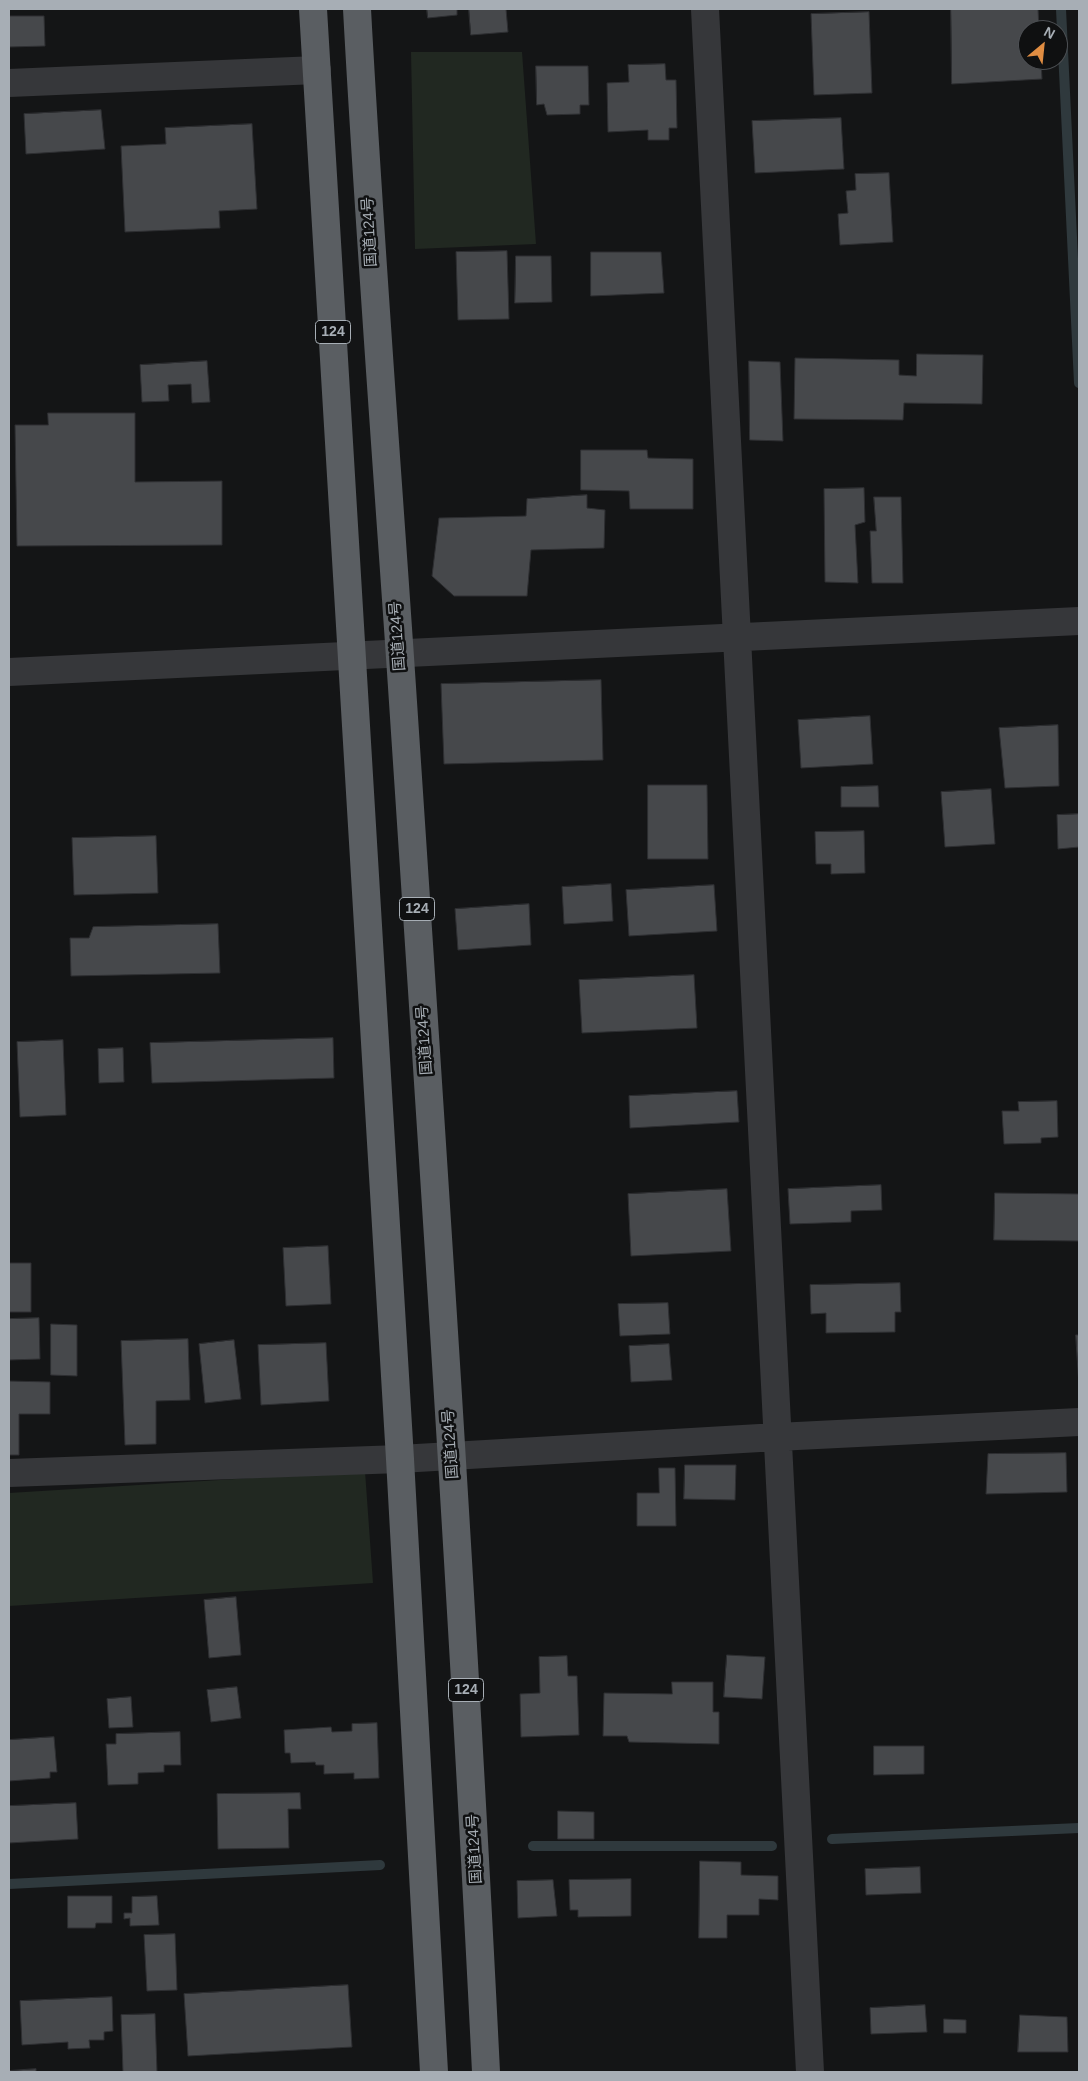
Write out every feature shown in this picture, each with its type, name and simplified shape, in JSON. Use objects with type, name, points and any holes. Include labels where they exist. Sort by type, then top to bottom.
[{"type":"highway","name":"124","points":[[313,9],[400,1459],[434,2072]]},
{"type":"highway","name":"国道124号","points":[[357,9],[371,253],[400,653],[452,1456],[486,2072]]},
{"type":"street","points":[[705,9],[739,637],[777,1437],[810,2072]]},
{"type":"street","points":[[9,83],[317,70]]},
{"type":"street","points":[[9,672],[1079,621]]},
{"type":"street","points":[[9,1473],[400,1459],[1079,1422]]},
{"type":"shaded area","points":[[411,52],[522,52],[536,244],[415,249]]},
{"type":"shaded area","points":[[365,1471],[373,1583],[9,1606],[9,1493]]},
{"type":"building","points":[[427,9],[457,9],[457,15],[428,18]]},
{"type":"building","points":[[469,9],[506,9],[508,32],[471,35]]},
{"type":"building","points":[[951,9],[1038,9],[1039,20],[1018,20],[1018,70],[1042,70],[1042,79],[952,84]]},
{"type":"building","points":[[869,12],[872,93],[814,95],[811,14]]},
{"type":"building","points":[[9,16],[44,16],[45,46],[9,47]]},
{"type":"building","points":[[665,64],[666,80],[676,80],[677,128],[669,128],[669,140],[648,140],[648,130],[608,132],[607,83],[629,82],[628,65]]},
{"type":"building","points":[[536,66],[588,66],[589,105],[580,105],[580,114],[547,115],[544,104],[537,105]]},
{"type":"building","points":[[101,110],[105,149],[26,154],[24,114]]},
{"type":"building","points":[[841,118],[844,169],[755,173],[752,121]]},
{"type":"building","points":[[252,124],[257,209],[219,211],[220,228],[125,232],[121,146],[166,144],[165,128]]},
{"type":"building","points":[[889,173],[893,242],[840,245],[838,214],[848,213],[846,191],[856,190],[855,174]]},
{"type":"building","points":[[507,251],[509,319],[458,320],[456,252]]},
{"type":"building","points":[[591,252],[661,252],[664,293],[591,296]]},
{"type":"building","points":[[516,256],[551,256],[552,302],[515,303]]},
{"type":"building","points":[[917,354],[983,355],[982,404],[904,403],[903,420],[794,419],[795,358],[899,360],[899,375],[916,376]]},
{"type":"building","points":[[207,361],[210,402],[192,403],[191,384],[168,385],[169,401],[142,402],[140,365]]},
{"type":"building","points":[[749,361],[780,362],[783,441],[750,440]]},
{"type":"building","points":[[48,413],[135,413],[135,482],[222,481],[222,545],[17,546],[15,425],[48,425]]},
{"type":"building","points":[[581,450],[647,450],[648,458],[693,459],[693,509],[630,509],[629,491],[581,490]]},
{"type":"building","points":[[864,488],[865,522],[855,525],[858,583],[825,582],[824,489]]},
{"type":"building","points":[[587,495],[587,508],[605,510],[604,548],[531,550],[527,596],[454,596],[432,576],[439,518],[526,516],[527,499]]},
{"type":"building","points":[[874,497],[901,497],[903,583],[872,583],[870,531],[876,531]]},
{"type":"building","points":[[601,680],[603,760],[444,764],[441,684]]},
{"type":"building","points":[[870,716],[873,764],[801,768],[798,720]]},
{"type":"building","points":[[1058,725],[1059,786],[1005,788],[999,728]]},
{"type":"building","points":[[648,785],[707,785],[708,859],[648,859]]},
{"type":"building","points":[[878,786],[879,807],[841,807],[841,787]]},
{"type":"building","points":[[991,789],[995,844],[945,847],[941,792]]},
{"type":"building","points":[[1079,814],[1079,847],[1058,849],[1057,815]]},
{"type":"building","points":[[864,831],[865,873],[831,874],[831,864],[816,864],[815,832]]},
{"type":"building","points":[[156,836],[158,893],[74,895],[72,838]]},
{"type":"building","points":[[611,884],[613,921],[564,924],[562,887]]},
{"type":"building","points":[[714,885],[717,931],[629,936],[626,890]]},
{"type":"building","points":[[529,904],[531,945],[458,950],[455,909]]},
{"type":"building","points":[[218,924],[220,973],[71,976],[70,938],[89,938],[93,927]]},
{"type":"building","points":[[694,975],[697,1028],[582,1033],[579,980]]},
{"type":"building","points":[[333,1038],[334,1078],[152,1083],[150,1043]]},
{"type":"building","points":[[63,1040],[66,1115],[20,1117],[17,1042]]},
{"type":"building","points":[[123,1048],[124,1082],[99,1083],[98,1049]]},
{"type":"building","points":[[737,1091],[739,1122],[630,1128],[629,1096]]},
{"type":"building","points":[[1057,1101],[1058,1137],[1041,1138],[1041,1143],[1004,1144],[1002,1111],[1019,1111],[1018,1102]]},
{"type":"building","points":[[881,1185],[882,1210],[851,1211],[851,1222],[790,1224],[788,1189]]},
{"type":"building","points":[[727,1189],[731,1251],[631,1256],[628,1194]]},
{"type":"building","points":[[995,1193],[1079,1194],[1079,1241],[994,1240]]},
{"type":"building","points":[[328,1246],[331,1304],[286,1306],[283,1248]]},
{"type":"building","points":[[9,1263],[31,1263],[31,1312],[9,1312]]},
{"type":"building","points":[[900,1283],[901,1312],[895,1312],[895,1332],[826,1333],[826,1313],[811,1314],[810,1285]]},
{"type":"building","points":[[668,1303],[670,1334],[620,1336],[618,1304]]},
{"type":"building","points":[[39,1318],[40,1359],[9,1360],[9,1319]]},
{"type":"building","points":[[51,1324],[77,1325],[77,1376],[51,1375]]},
{"type":"building","points":[[1076,1335],[1079,1335],[1079,1385]]},
{"type":"building","points":[[188,1339],[190,1400],[156,1401],[156,1444],[125,1445],[121,1341]]},
{"type":"building","points":[[234,1340],[241,1399],[205,1403],[199,1344]]},
{"type":"building","points":[[326,1343],[329,1401],[261,1405],[258,1345]]},
{"type":"building","points":[[669,1344],[672,1380],[631,1382],[629,1346]]},
{"type":"building","points":[[9,1381],[50,1382],[50,1414],[19,1414],[19,1455],[9,1455]]},
{"type":"building","points":[[1066,1453],[1067,1492],[986,1494],[988,1454]]},
{"type":"building","points":[[685,1465],[736,1465],[735,1500],[684,1499]]},
{"type":"building","points":[[659,1468],[675,1468],[676,1526],[637,1526],[637,1493],[659,1493]]},
{"type":"building","points":[[236,1597],[241,1655],[209,1658],[204,1600]]},
{"type":"building","points":[[727,1655],[765,1657],[762,1699],[724,1697]]},
{"type":"building","points":[[567,1656],[568,1676],[577,1676],[579,1735],[521,1737],[520,1694],[540,1693],[539,1657]]},
{"type":"building","points":[[672,1682],[713,1682],[713,1712],[719,1712],[719,1744],[629,1742],[627,1736],[603,1736],[604,1693],[672,1694]]},
{"type":"building","points":[[237,1687],[241,1718],[211,1722],[207,1690]]},
{"type":"building","points":[[131,1697],[133,1727],[109,1728],[107,1699]]},
{"type":"building","points":[[377,1723],[379,1778],[354,1779],[354,1773],[324,1774],[324,1765],[316,1765],[315,1762],[291,1763],[290,1753],[285,1753],[284,1730],[331,1727],[332,1732],[352,1731],[352,1724]]},
{"type":"building","points":[[180,1732],[181,1765],[164,1765],[164,1772],[138,1773],[138,1784],[108,1785],[106,1744],[116,1744],[116,1734]]},
{"type":"building","points":[[54,1737],[57,1772],[50,1772],[50,1778],[9,1781],[9,1740]]},
{"type":"building","points":[[874,1746],[924,1746],[924,1774],[874,1775]]},
{"type":"building","points":[[300,1793],[301,1809],[288,1809],[289,1848],[218,1849],[217,1794]]},
{"type":"building","points":[[76,1803],[78,1839],[9,1843],[9,1806]]},
{"type":"building","points":[[558,1811],[594,1812],[594,1839],[558,1839]]},
{"type":"building","points":[[700,1861],[741,1862],[741,1875],[778,1876],[778,1900],[759,1899],[759,1915],[727,1915],[727,1938],[699,1938]]},
{"type":"building","points":[[920,1867],[921,1893],[866,1895],[865,1869]]},
{"type":"building","points":[[631,1879],[631,1916],[578,1917],[578,1910],[570,1910],[569,1880]]},
{"type":"building","points":[[553,1880],[557,1916],[518,1918],[517,1881]]},
{"type":"building","points":[[68,1896],[112,1896],[112,1923],[96,1923],[95,1928],[68,1928]]},
{"type":"building","points":[[157,1896],[159,1925],[130,1926],[130,1918],[124,1919],[124,1913],[132,1913],[132,1897]]},
{"type":"building","points":[[175,1934],[177,1990],[147,1991],[144,1935]]},
{"type":"building","points":[[348,1985],[352,2047],[188,2056],[184,1994]]},
{"type":"building","points":[[112,1997],[113,2031],[104,2032],[104,2040],[89,2040],[90,2048],[68,2049],[68,2042],[22,2045],[20,2001]]},
{"type":"building","points":[[925,2005],[927,2032],[871,2034],[870,2008]]},
{"type":"building","points":[[155,2014],[157,2072],[123,2072],[121,2015]]},
{"type":"building","points":[[1020,2015],[1067,2017],[1068,2052],[1018,2052]]},
{"type":"building","points":[[944,2019],[966,2020],[966,2033],[944,2033]]},
{"type":"building","points":[[36,2069],[36,2072],[9,2072],[9,2071]]},
{"type":"waterway","points":[[1061,9],[1079,383]]},
{"type":"waterway","points":[[832,1839],[1079,1828]]},
{"type":"waterway","points":[[533,1846],[772,1846]]},
{"type":"waterway","points":[[9,1884],[380,1865]]}]
